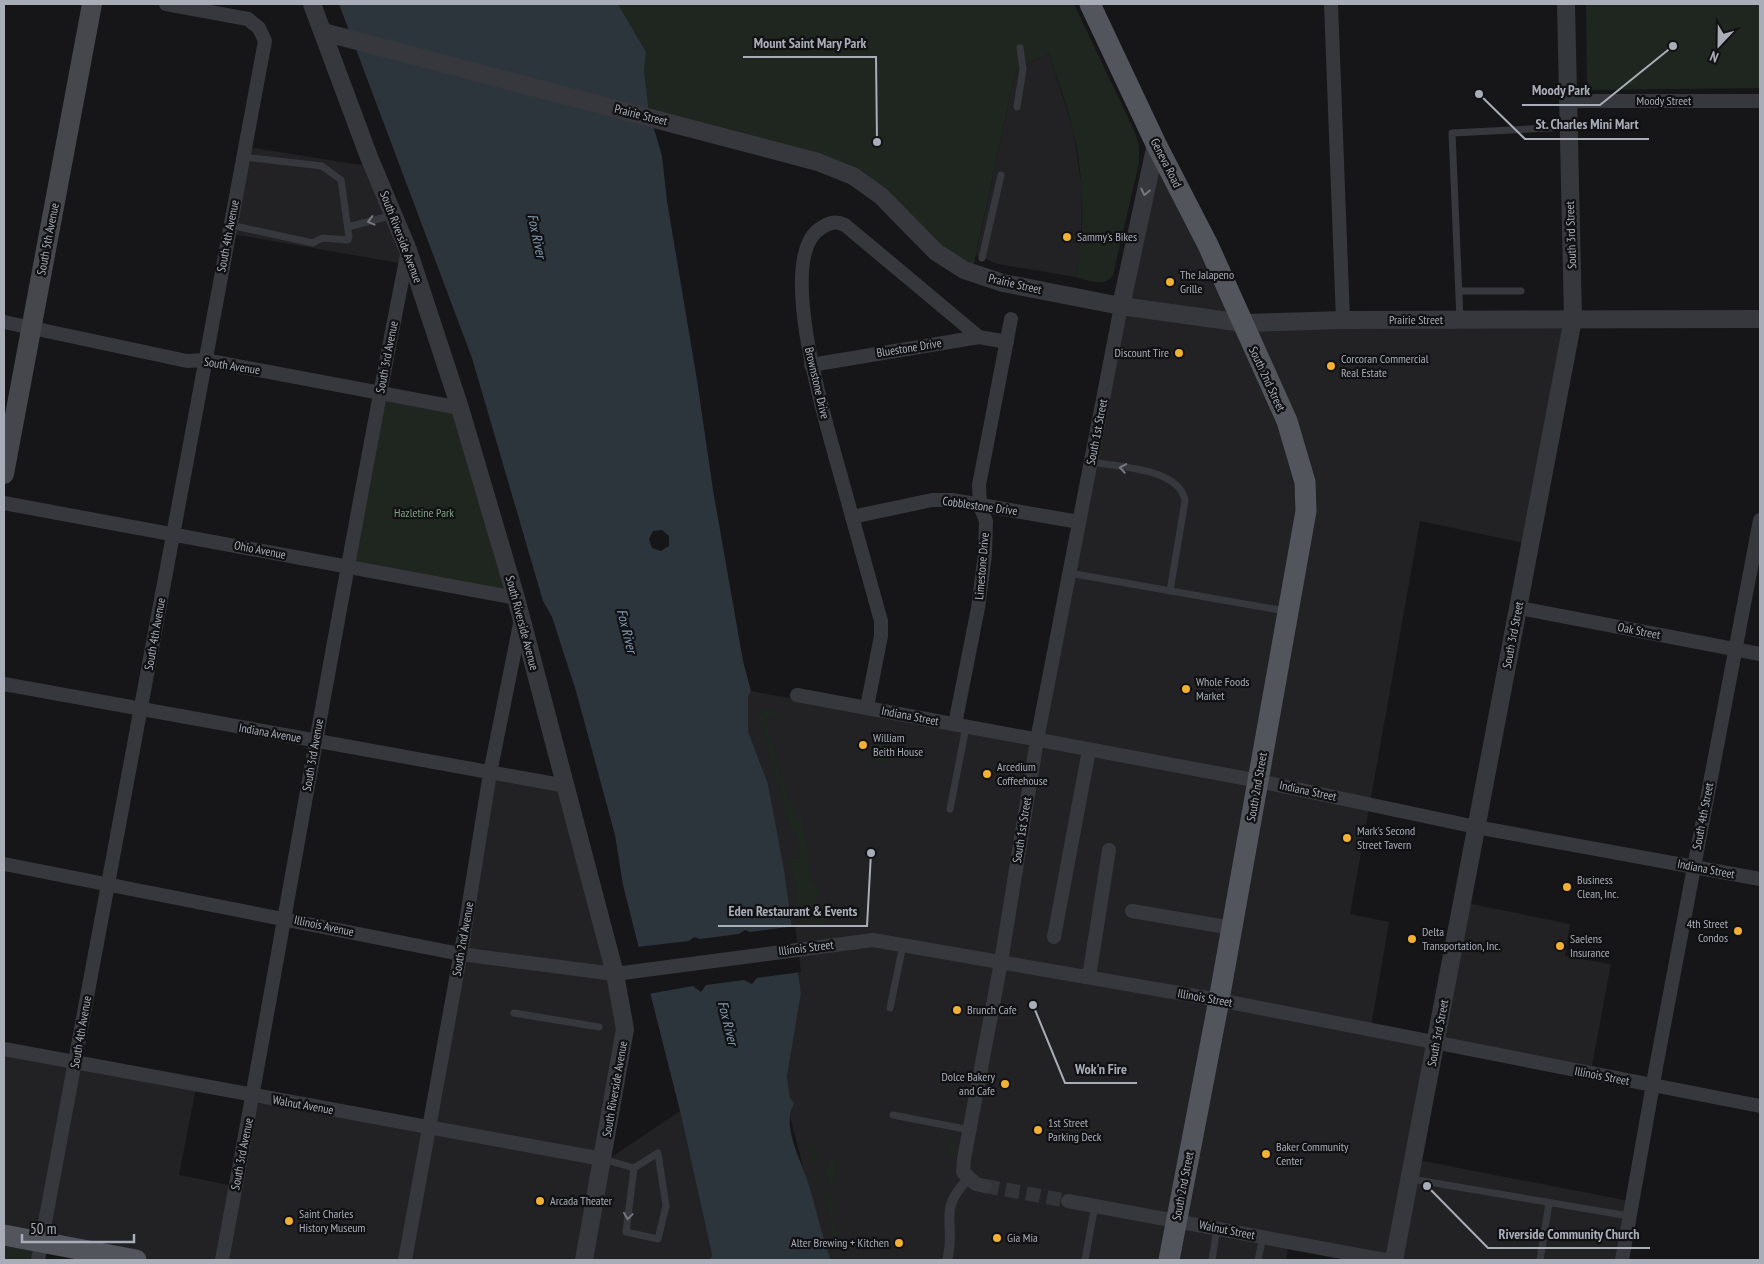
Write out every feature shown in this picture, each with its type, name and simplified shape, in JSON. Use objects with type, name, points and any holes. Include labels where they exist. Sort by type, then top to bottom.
[{"type":"main road","name":"South 5th Avenue","points":[[4,474],[92,4]]},
{"type":"main road","name":"Geneva Road","points":[[1090,4],[1156,144],[1208,245],[1243,323]]},
{"type":"main road","name":"South 2nd Street","points":[[1169,1260],[1219,1000],[1306,511],[1305,482],[1287,421],[1243,323]]},
{"type":"main road","points":[[4,1235],[39,1251],[136,1260]]},
{"type":"street","name":"South 4th Avenue","points":[[39,1251],[76,1062],[204,360],[265,41],[259,28],[248,19],[166,4]]},
{"type":"street","name":"South Riverside Avenue","points":[[312,4],[408,250],[460,408],[516,598],[615,974],[626,1029],[584,1260]]},
{"type":"street","points":[[1331,4],[1343,320]]},
{"type":"street","name":"South 3rd Street","points":[[1394,1260],[1574,319],[1566,4]]},
{"type":"street","name":"Prairie Street","points":[[323,32],[818,162],[853,176],[881,196],[936,252],[964,270],[1003,283],[1121,306],[1243,323],[1343,320],[1760,319]]},
{"type":"street","name":"Moody Street","points":[[1567,101],[1760,101]]},
{"type":"street","points":[[1121,306],[1156,144]]},
{"type":"street","name":"Brownstone Drive","points":[[867,707],[881,636],[881,620],[811,365],[802,298],[806,251],[816,231],[828,223],[838,222],[862,237],[979,337]]},
{"type":"street","name":"South 3rd Avenue","points":[[222,1260],[286,918],[315,741],[408,250]]},
{"type":"street","name":"South 1st Street","points":[[968,1179],[963,1172],[964,1159],[1001,962],[1037,740],[1121,306]]},
{"type":"street","name":"Limestone Drive","points":[[960,726],[985,554],[986,521],[980,506],[979,485],[1011,319]]},
{"type":"street","name":"South Avenue","points":[[4,322],[187,361],[204,360],[460,408]]},
{"type":"street","name":"Bluestone Drive","points":[[811,365],[979,337],[1007,342]]},
{"type":"street","name":"Cobblestone Drive","points":[[852,517],[932,500],[952,500],[1079,522]]},
{"type":"street","name":"Ohio Avenue","points":[[4,503],[516,598]]},
{"type":"street","name":"South 4th Street","points":[[1622,1260],[1652,1085],[1760,520]]},
{"type":"street","name":"Oak Street","points":[[1519,608],[1760,654]]},
{"type":"street","name":"South 2nd Avenue","points":[[405,1260],[460,954],[490,773],[521,618]]},
{"type":"street","name":"Indiana Avenue","points":[[4,684],[566,786]]},
{"type":"street","name":"Indiana Street","points":[[797,695],[1258,781],[1476,826],[1760,879]]},
{"type":"street","points":[[1054,937],[1089,750]]},
{"type":"street","points":[[1089,977],[1109,850]]},
{"type":"street","name":"Illinois Avenue","points":[[4,864],[108,886],[286,918],[460,954],[615,974],[646,970]]},
{"type":"street","points":[[1132,911],[1232,928]]},
{"type":"street","name":"Illinois Street","points":[[646,970],[873,940],[1219,1000],[1760,1106]]},
{"type":"street","name":"Walnut Avenue","points":[[4,1049],[602,1159]]},
{"type":"street","points":[[947,1260],[951,1234],[948,1211],[952,1199],[968,1179],[976,1184],[985,1186]]},
{"type":"street","name":"Walnut Street","points":[[1068,1201],[1385,1260]]},
{"type":"lane","points":[[1017,107],[1023,69],[1020,48]]},
{"type":"lane","points":[[1460,320],[1452,133],[1568,127]]},
{"type":"lane","points":[[230,225],[313,243],[322,238],[348,240],[348,227],[341,180],[322,166],[243,157]]},
{"type":"lane","points":[[982,258],[1001,175]]},
{"type":"lane","points":[[348,227],[393,214]]},
{"type":"lane","points":[[1459,291],[1521,291]]},
{"type":"lane","points":[[1091,462],[1156,473],[1179,485],[1185,501],[1170,591]]},
{"type":"lane","points":[[1069,573],[1288,612]]},
{"type":"lane","points":[[950,809],[960,726]]},
{"type":"lane","points":[[890,1008],[903,945]]},
{"type":"lane","points":[[514,1013],[599,1027]]},
{"type":"lane","points":[[893,1115],[970,1130]]},
{"type":"lane","points":[[602,1159],[634,1168],[658,1153],[666,1206],[658,1238],[626,1232],[634,1168]]},
{"type":"lane","points":[[1411,1178],[1629,1216]]},
{"type":"lane","points":[[1540,1260],[1548,1202]]},
{"type":"lane","points":[[1085,1260],[1095,1205]]},
{"type":"lane","points":[[1212,1260],[1217,1228]]},
{"type":"lane","points":[[1258,1260],[1263,1236]]},
{"type":"shaded area","points":[[1049,53],[1073,129],[1082,188],[1081,248],[1075,277],[998,264],[976,255],[1016,69]]},
{"type":"shaded area","points":[[247,147],[367,166],[402,251],[399,263],[232,234]]},
{"type":"shaded area","points":[[1157,153],[1237,319],[1124,304]]},
{"type":"shaded area","points":[[1124,310],[1240,326],[1284,440],[1302,512],[1215,994],[1006,958],[1043,739]]},
{"type":"shaded area","points":[[1568,325],[1528,544],[1420,521],[1371,798],[1265,778],[1310,511],[1250,327]]},
{"type":"shaded area","points":[[751,691],[1033,743],[997,957],[874,935],[795,944],[768,784],[748,731],[748,697]]},
{"type":"shaded area","points":[[492,776],[562,788],[609,971],[463,952]]},
{"type":"shaded area","points":[[1260,784],[1369,808],[1350,914],[1389,922],[1371,1027],[1223,997]]},
{"type":"shaded area","points":[[1466,903],[1570,924],[1565,956],[1611,964],[1591,1071],[1440,1041]]},
{"type":"shaded area","points":[[877,943],[1212,1005],[1166,1260],[831,1260],[816,1218],[790,1116],[787,1077],[801,993],[796,954]]},
{"type":"shaded area","points":[[463,960],[615,974],[621,1029],[600,1155],[433,1124]]},
{"type":"shaded area","points":[[1222,1004],[1432,1045],[1392,1259],[1181,1217]]},
{"type":"shaded area","points":[[4,1053],[71,1065],[37,1237],[4,1231]]},
{"type":"shaded area","points":[[78,1066],[196,1088],[179,1175],[234,1186],[219,1260],[156,1260],[45,1239]]},
{"type":"shaded area","points":[[255,1099],[427,1129],[402,1260],[225,1260]]},
{"type":"shaded area","points":[[680,1111],[712,1255],[710,1260],[408,1260],[432,1132],[604,1162]]},
{"type":"shaded area","points":[[1418,1160],[1629,1201],[1619,1260],[1398,1260]]},
{"type":"shaded area","points":[[1179,1223],[1289,1243],[1286,1260],[1172,1260]]},
{"type":"green space","points":[[618,4],[1074,4],[1134,130],[1139,145],[1139,163],[1113,275],[1110,279],[1101,282],[1075,277],[1079,259],[1082,222],[1080,166],[1071,120],[1049,53],[1016,69],[973,268],[938,246],[886,192],[649,112],[644,71],[646,52]]},
{"type":"green space","points":[[1586,4],[1760,4],[1760,88],[1587,90]]},
{"type":"green space","name":"Hazletine Park","points":[[383,398],[461,412],[508,592],[351,564]]},
{"type":"green space","points":[[767,708],[780,715],[764,719],[796,818],[803,818],[812,883],[819,885],[814,912],[831,916],[827,924],[802,927],[800,913],[795,905],[796,887],[790,862],[798,856],[799,841],[784,814],[783,799],[759,719],[761,712]]},
{"type":"green space","points":[[875,736],[890,739],[886,763],[870,760]]},
{"type":"green space","points":[[949,1134],[955,1147],[956,1157],[946,1153]]},
{"type":"green space","points":[[806,1143],[814,1149],[816,1156],[814,1169],[822,1191],[813,1179],[814,1168]]},
{"type":"green space","points":[[830,1162],[838,1162],[834,1187],[829,1185],[825,1172]]},
{"type":"green space","points":[[822,1191],[832,1199],[834,1205],[832,1218]]},
{"type":"green space","points":[[832,1218],[839,1240],[831,1233],[830,1222]]},
{"type":"green space","points":[[4,1244],[40,1249],[38,1260],[4,1260]]},
{"type":"water","name":"Fox River","points":[[339,4],[618,4],[646,52],[644,71],[649,112],[662,156],[667,201],[713,490],[743,661],[751,691],[748,697],[748,731],[768,784],[784,870],[801,993],[787,1077],[790,1098],[794,1103],[791,1112],[791,1132],[831,1260],[710,1260],[712,1255],[680,1111],[623,885],[615,835],[576,691],[552,617],[543,601],[472,358]],"holes":[[[662,530],[669,536],[669,546],[661,551],[652,548],[649,539],[653,531]]]},
{"type":"pier","points":[[795,926],[801,972],[757,978],[752,984],[744,980],[706,985],[701,992],[693,986],[648,994],[637,947],[689,941],[694,937],[700,939],[739,934],[745,930],[750,932]]},
{"type":"tunnel","points":[[985,1186],[1068,1201]]},
{"type":"place","name":"Moody Park","points":[[1673,46]]},
{"type":"place","name":"St. Charles Mini Mart","points":[[1479,94]]},
{"type":"place","name":"Mount Saint Mary Park","points":[[877,142]]},
{"type":"place","name":"Sammy's Bikes","points":[[1067,237]]},
{"type":"place","name":"The Jalapeno Grille","points":[[1170,282]]},
{"type":"place","name":"Discount Tire","points":[[1179,353]]},
{"type":"place","name":"Corcoran Commercial Real Estate","points":[[1331,366]]},
{"type":"place","name":"Whole Foods Market","points":[[1186,689]]},
{"type":"place","name":"William Beith House","points":[[863,745]]},
{"type":"place","name":"Arcedium Coffeehouse","points":[[987,774]]},
{"type":"place","name":"Mark's Second Street Tavern","points":[[1347,838]]},
{"type":"place","name":"Eden Restaurant & Events","points":[[871,853]]},
{"type":"place","name":"Business Clean, Inc.","points":[[1567,887]]},
{"type":"place","name":"4th Street Condos","points":[[1738,931]]},
{"type":"place","name":"Delta Transportation, Inc.","points":[[1412,939]]},
{"type":"place","name":"Saelens Insurance","points":[[1560,946]]},
{"type":"place","name":"Wok'n Fire","points":[[1033,1005]]},
{"type":"place","name":"Brunch Cafe","points":[[957,1010]]},
{"type":"place","name":"Dolce Bakery and Cafe","points":[[1005,1084]]},
{"type":"place","name":"1st Street Parking Deck","points":[[1038,1130]]},
{"type":"place","name":"Baker Community Center","points":[[1266,1154]]},
{"type":"place","name":"Riverside Community Church","points":[[1427,1186]]},
{"type":"place","name":"Arcada Theater","points":[[540,1201]]},
{"type":"place","name":"Saint Charles History Museum","points":[[289,1221]]},
{"type":"place","name":"Gia Mia","points":[[997,1238]]},
{"type":"place","name":"Alter Brewing + Kitchen","points":[[899,1243]]}]
